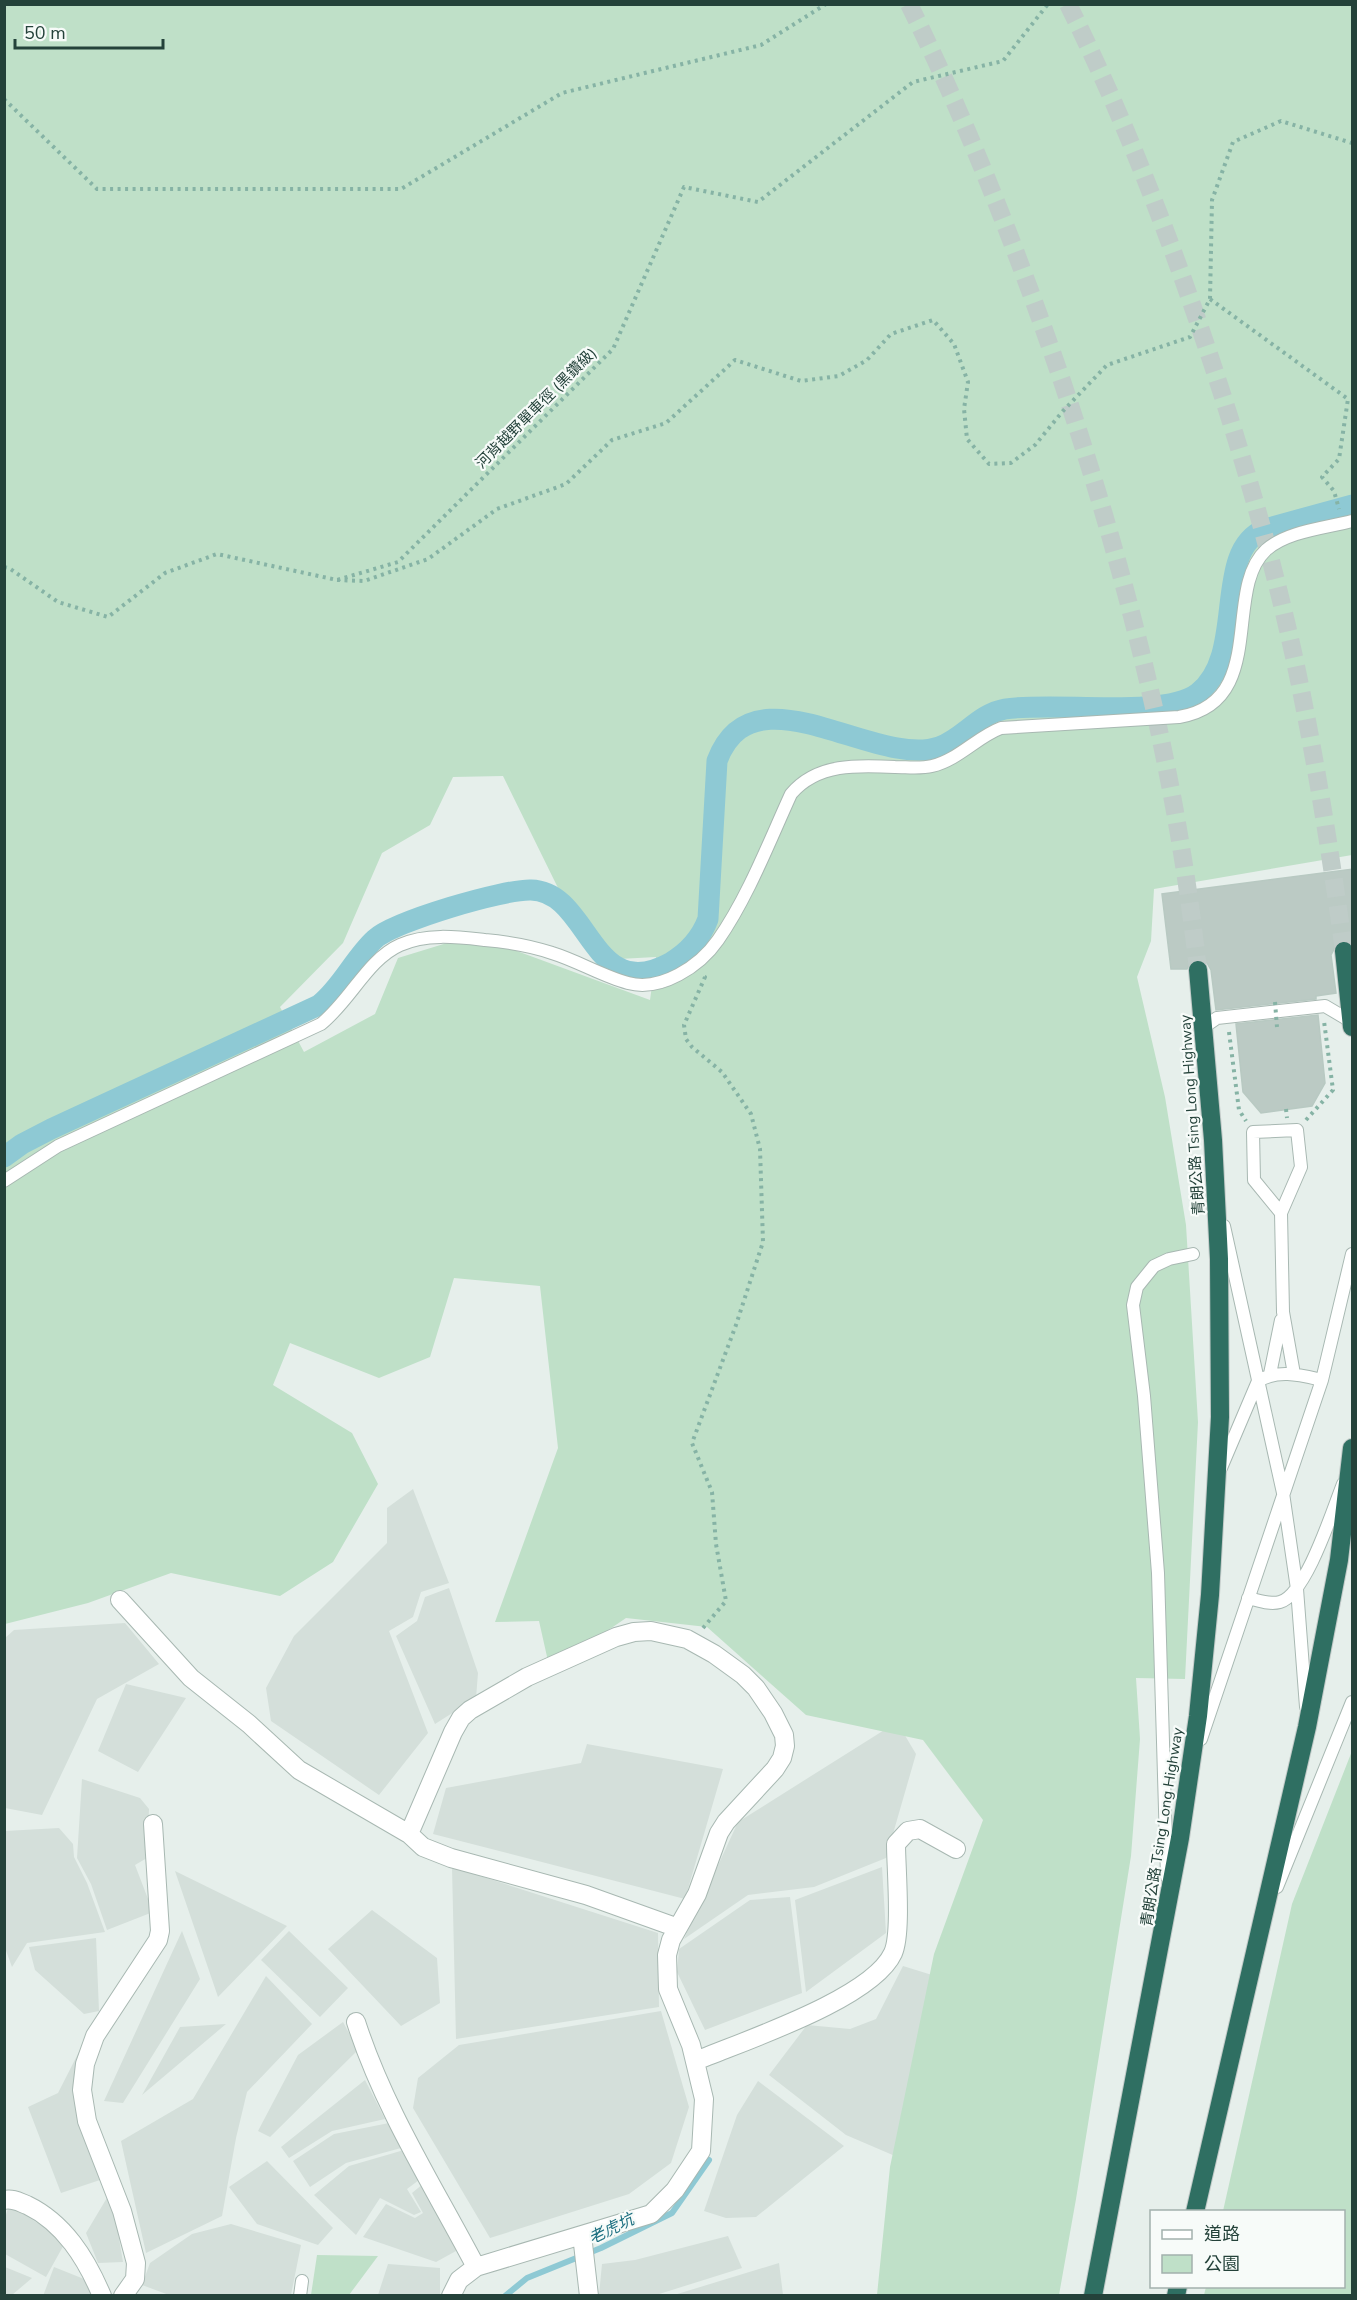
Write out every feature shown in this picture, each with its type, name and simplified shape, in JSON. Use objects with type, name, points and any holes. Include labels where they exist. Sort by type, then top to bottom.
[{"type":"highway","points":[[1344,951],[1353,1028]]},
{"type":"highway","name":"青朗公路 Tsing Long Highway","points":[[1093,2295],[1168,1908],[1189,1777],[1205,1646],[1218,1476],[1219,1259],[1217,1195],[1198,970]]},
{"type":"highway","points":[[1195,2210],[1307,1726],[1329,1616],[1352,1456]]},
{"type":"street","points":[[120,1600],[191,1678],[249,1724],[299,1770],[409,1834],[423,1847],[451,1858],[586,1895],[678,1928]]},
{"type":"street","points":[[409,1834],[461,1718],[482,1702],[526,1677],[624,1635],[651,1631],[676,1635],[697,1645],[727,1663],[756,1688],[781,1728],[785,1746],[782,1758],[719,1833],[697,1894],[671,1940],[667,1955],[668,1989],[696,2061],[704,2099],[701,2151],[675,2190],[651,2214],[583,2239],[476,2267],[459,2280],[451,2295]]},
{"type":"street","points":[[123,2295],[135,2280],[136,2263],[123,2211],[87,2121],[82,2090],[86,2064],[95,2036],[158,1940],[160,1931],[153,1824]]},
{"type":"street","points":[[696,2061],[838,2001],[865,1982],[893,1953],[897,1933],[896,1844],[908,1831],[920,1829],[956,1849]]},
{"type":"street","points":[[356,2022],[368,2060],[389,2105],[476,2267]]},
{"type":"street","points":[[4,2200],[18,2201],[44,2213],[64,2232],[92,2271],[102,2295]]},
{"type":"street","points":[[583,2239],[589,2295]]},
{"type":"lane","points":[[4,1181],[58,1146],[321,1024],[336,1012],[382,954],[417,938],[462,937],[506,942],[551,952],[630,984],[657,984],[694,965],[717,942],[791,794],[800,784],[818,774],[842,766],[933,766],[1001,728],[1179,717],[1206,708],[1224,688],[1235,666],[1250,579],[1260,557],[1271,546],[1288,538],[1353,521]]},
{"type":"lane","points":[[1204,1027],[1217,1017],[1322,1006],[1352,1022]]},
{"type":"lane","points":[[1281,1213],[1254,1180],[1253,1132],[1297,1130],[1301,1167],[1281,1213],[1282,1312],[1294,1374]]},
{"type":"lane","points":[[1217,1195],[1283,1493],[1297,1589],[1307,1726]]},
{"type":"lane","points":[[1168,1908],[1158,1573],[1145,1408],[1133,1305],[1137,1287],[1154,1266],[1169,1259],[1193,1254]]},
{"type":"lane","points":[[1189,1777],[1322,1380],[1353,1254]]},
{"type":"lane","points":[[1270,1374],[1282,1312]]},
{"type":"lane","points":[[1218,1476],[1258,1381],[1270,1374],[1294,1374],[1322,1380]]},
{"type":"lane","points":[[1248,1598],[1272,1603],[1282,1601],[1297,1589],[1308,1570],[1352,1456]]},
{"type":"lane","points":[[1262,1922],[1353,1702]]},
{"type":"lane","points":[[300,2295],[302,2281]]},
{"type":"path","points":[[4,99],[97,189],[400,189],[562,93],[761,45],[826,4]]},
{"type":"path","name":"河背越野單車徑 (黑鑽級)","points":[[4,567],[9,568],[58,602],[108,617],[165,573],[217,554],[337,580],[398,562],[613,349],[684,187],[758,202],[913,82],[1003,61],[1048,4]]},
{"type":"path","points":[[337,580],[364,581],[428,559],[497,509],[566,484],[612,440],[666,423],[735,360],[801,381],[839,376],[867,360],[891,334],[933,320],[954,344],[968,382],[964,409],[967,439],[989,464],[1011,463],[1035,445],[1063,411],[1107,365],[1190,337],[1210,299],[1212,200],[1233,142],[1281,121],[1353,143]]},
{"type":"path","points":[[1210,299],[1348,399],[1339,459],[1322,477],[1334,491]]},
{"type":"path","points":[[694,965],[705,977],[684,1026],[686,1039],[692,1047],[722,1072],[751,1114],[760,1149],[763,1242],[736,1325],[692,1443],[712,1492],[716,1544],[726,1601],[698,1633],[697,1645]]},
{"type":"path","points":[[1275,1002],[1277,1027]]},
{"type":"path","points":[[1297,1130],[1333,1090],[1322,1006]]},
{"type":"path","points":[[1224,1017],[1229,1029],[1239,1110],[1253,1132]]},
{"type":"shaded area","points":[[413,1489],[449,1583],[421,1592],[413,1617],[389,1631],[428,1733],[379,1795],[271,1721],[266,1688],[294,1636],[387,1543],[387,1508]]},
{"type":"shaded area","points":[[449,1588],[478,1673],[476,1698],[435,1724],[396,1636],[417,1621],[425,1597]]},
{"type":"shaded area","points":[[125,1623],[159,1664],[97,1699],[42,1815],[5,1808],[5,1638],[14,1630]]},
{"type":"shaded area","points":[[126,1684],[186,1698],[138,1772],[98,1751]]},
{"type":"shaded area","points":[[897,1722],[916,1754],[886,1858],[814,1887],[748,1895],[684,1939],[738,1822]]},
{"type":"shaded area","points":[[587,1744],[723,1769],[685,1899],[433,1834],[446,1788],[581,1763]]},
{"type":"shaded area","points":[[82,1779],[140,1798],[149,1809],[147,1858],[135,1865],[153,1912],[107,1930],[91,1884],[77,1858]]},
{"type":"shaded area","points":[[59,1828],[73,1844],[74,1857],[87,1883],[105,1932],[27,1943],[12,1967],[4,1945],[5,1831]]},
{"type":"shaded area","points":[[452,1867],[658,1933],[659,2007],[456,2039]]},
{"type":"shaded area","points":[[882,1867],[886,1933],[806,1992],[795,1900]]},
{"type":"shaded area","points":[[175,1871],[287,1926],[218,1997]]},
{"type":"shaded area","points":[[790,1897],[802,1993],[705,2030],[677,1972],[679,1949],[750,1900]]},
{"type":"shaded area","points":[[372,1910],[437,1958],[440,2003],[401,2026],[328,1949]]},
{"type":"shaded area","points":[[182,1931],[200,1979],[123,2103],[104,2101]]},
{"type":"shaded area","points":[[289,1931],[348,1988],[320,2017],[261,1960]]},
{"type":"shaded area","points":[[96,1938],[99,2011],[84,2014],[35,1970],[29,1947]]},
{"type":"shaded area","points":[[903,1966],[945,1979],[909,2162],[846,2135],[769,2075],[807,2025],[850,2029],[876,2019]]},
{"type":"shaded area","points":[[266,1976],[312,2024],[247,2092],[222,2216],[146,2253],[121,2141],[193,2099]]},
{"type":"shaded area","points":[[661,2011],[689,2107],[671,2163],[629,2194],[490,2238],[413,2108],[418,2078],[459,2045]]},
{"type":"shaded area","points":[[343,2022],[358,2050],[270,2137],[258,2131],[298,2055]]},
{"type":"shaded area","points":[[226,2024],[142,2095],[180,2027]]},
{"type":"shaded area","points":[[86,2038],[76,2102],[103,2179],[61,2193],[28,2107],[58,2093]]},
{"type":"shaded area","points":[[365,2080],[385,2119],[332,2131],[289,2158],[281,2147]]},
{"type":"shaded area","points":[[758,2081],[844,2146],[756,2217],[726,2218],[704,2211],[737,2115]]},
{"type":"shaded area","points":[[389,2123],[401,2148],[346,2163],[310,2187],[293,2161],[334,2134]]},
{"type":"shaded area","points":[[404,2150],[423,2177],[407,2189],[421,2212],[414,2215],[380,2198],[356,2235],[314,2195],[349,2166]]},
{"type":"shaded area","points":[[267,2161],[333,2228],[318,2245],[257,2224],[229,2187]]},
{"type":"shaded area","points":[[435,2174],[459,2222],[456,2251],[436,2262],[363,2237],[386,2204],[415,2218],[423,2213],[412,2193]]},
{"type":"shaded area","points":[[111,2191],[123,2262],[98,2263],[86,2233]]},
{"type":"shaded area","points":[[9,2205],[66,2241],[46,2277],[5,2254],[5,2218]]},
{"type":"shaded area","points":[[231,2224],[301,2245],[291,2295],[169,2295],[142,2285],[150,2263],[192,2234]]},
{"type":"shaded area","points":[[728,2236],[742,2268],[656,2295],[599,2295],[602,2264],[635,2260]]},
{"type":"shaded area","points":[[779,2263],[783,2295],[674,2295]]},
{"type":"shaded area","points":[[388,2264],[440,2268],[440,2295],[378,2295]]},
{"type":"shaded area","points":[[5,2267],[32,2278],[12,2295],[5,2295]]},
{"type":"shaded area","points":[[54,2267],[99,2285],[94,2295],[43,2296]]},
{"type":"green space","points":[[4,5],[1352,5],[1352,855],[1154,889],[1151,941],[1137,977],[1165,1097],[1186,1225],[1198,1422],[1185,1679],[1136,1678],[1140,1739],[1131,1856],[1059,2295],[877,2295],[890,2167],[934,1954],[983,1820],[923,1740],[806,1715],[707,1627],[626,1618],[550,1670],[539,1621],[495,1622],[558,1448],[540,1286],[454,1278],[430,1357],[379,1378],[290,1343],[273,1385],[352,1433],[378,1484],[333,1562],[280,1596],[171,1573],[88,1603],[5,1624]],"holes":[[[503,776],[559,890],[619,959],[656,957],[650,1000],[473,935],[398,958],[375,1014],[304,1052],[280,1007],[343,943],[382,853],[430,825],[453,777]]]},
{"type":"green space","points":[[1352,1751],[1352,2295],[1204,2295],[1206,2288],[1345,2288],[1345,2210],[1223,2210],[1292,1904]]},
{"type":"green space","points":[[317,2255],[378,2256],[349,2295],[311,2295]]},
{"type":"building","points":[[1353,869],[1353,944],[1343,940],[1338,942],[1331,955],[1336,993],[1316,996],[1316,999],[1216,1010],[1211,970],[1207,963],[1196,959],[1191,961],[1187,969],[1171,969],[1162,894]]},
{"type":"building","points":[[1318,1015],[1325,1083],[1312,1106],[1261,1113],[1243,1092],[1236,1024]]},
{"type":"waterway","points":[[4,1157],[22,1144],[51,1129],[319,1005],[375,939],[404,924],[450,907],[517,891],[531,890],[551,895],[566,908],[607,959],[623,970],[644,972],[670,963],[693,944],[708,919],[717,761],[734,733],[758,721],[786,720],[817,726],[882,745],[912,750],[939,747],[987,716],[1005,709],[1135,707],[1182,701],[1198,693],[1213,676],[1222,654],[1233,580],[1239,558],[1249,541],[1265,529],[1352,505]]},
{"type":"waterway","name":"老虎坑","points":[[505,2296],[527,2278],[601,2248],[672,2213],[709,2160]]},
{"type":"tunnel","points":[[909,4],[972,143],[1028,285],[1062,381],[1107,525],[1146,672],[1162,746],[1176,820],[1198,970]]},
{"type":"tunnel","points":[[1068,4],[1109,91],[1163,224],[1211,360],[1247,474],[1278,589],[1303,702],[1323,808],[1344,951]]}]
